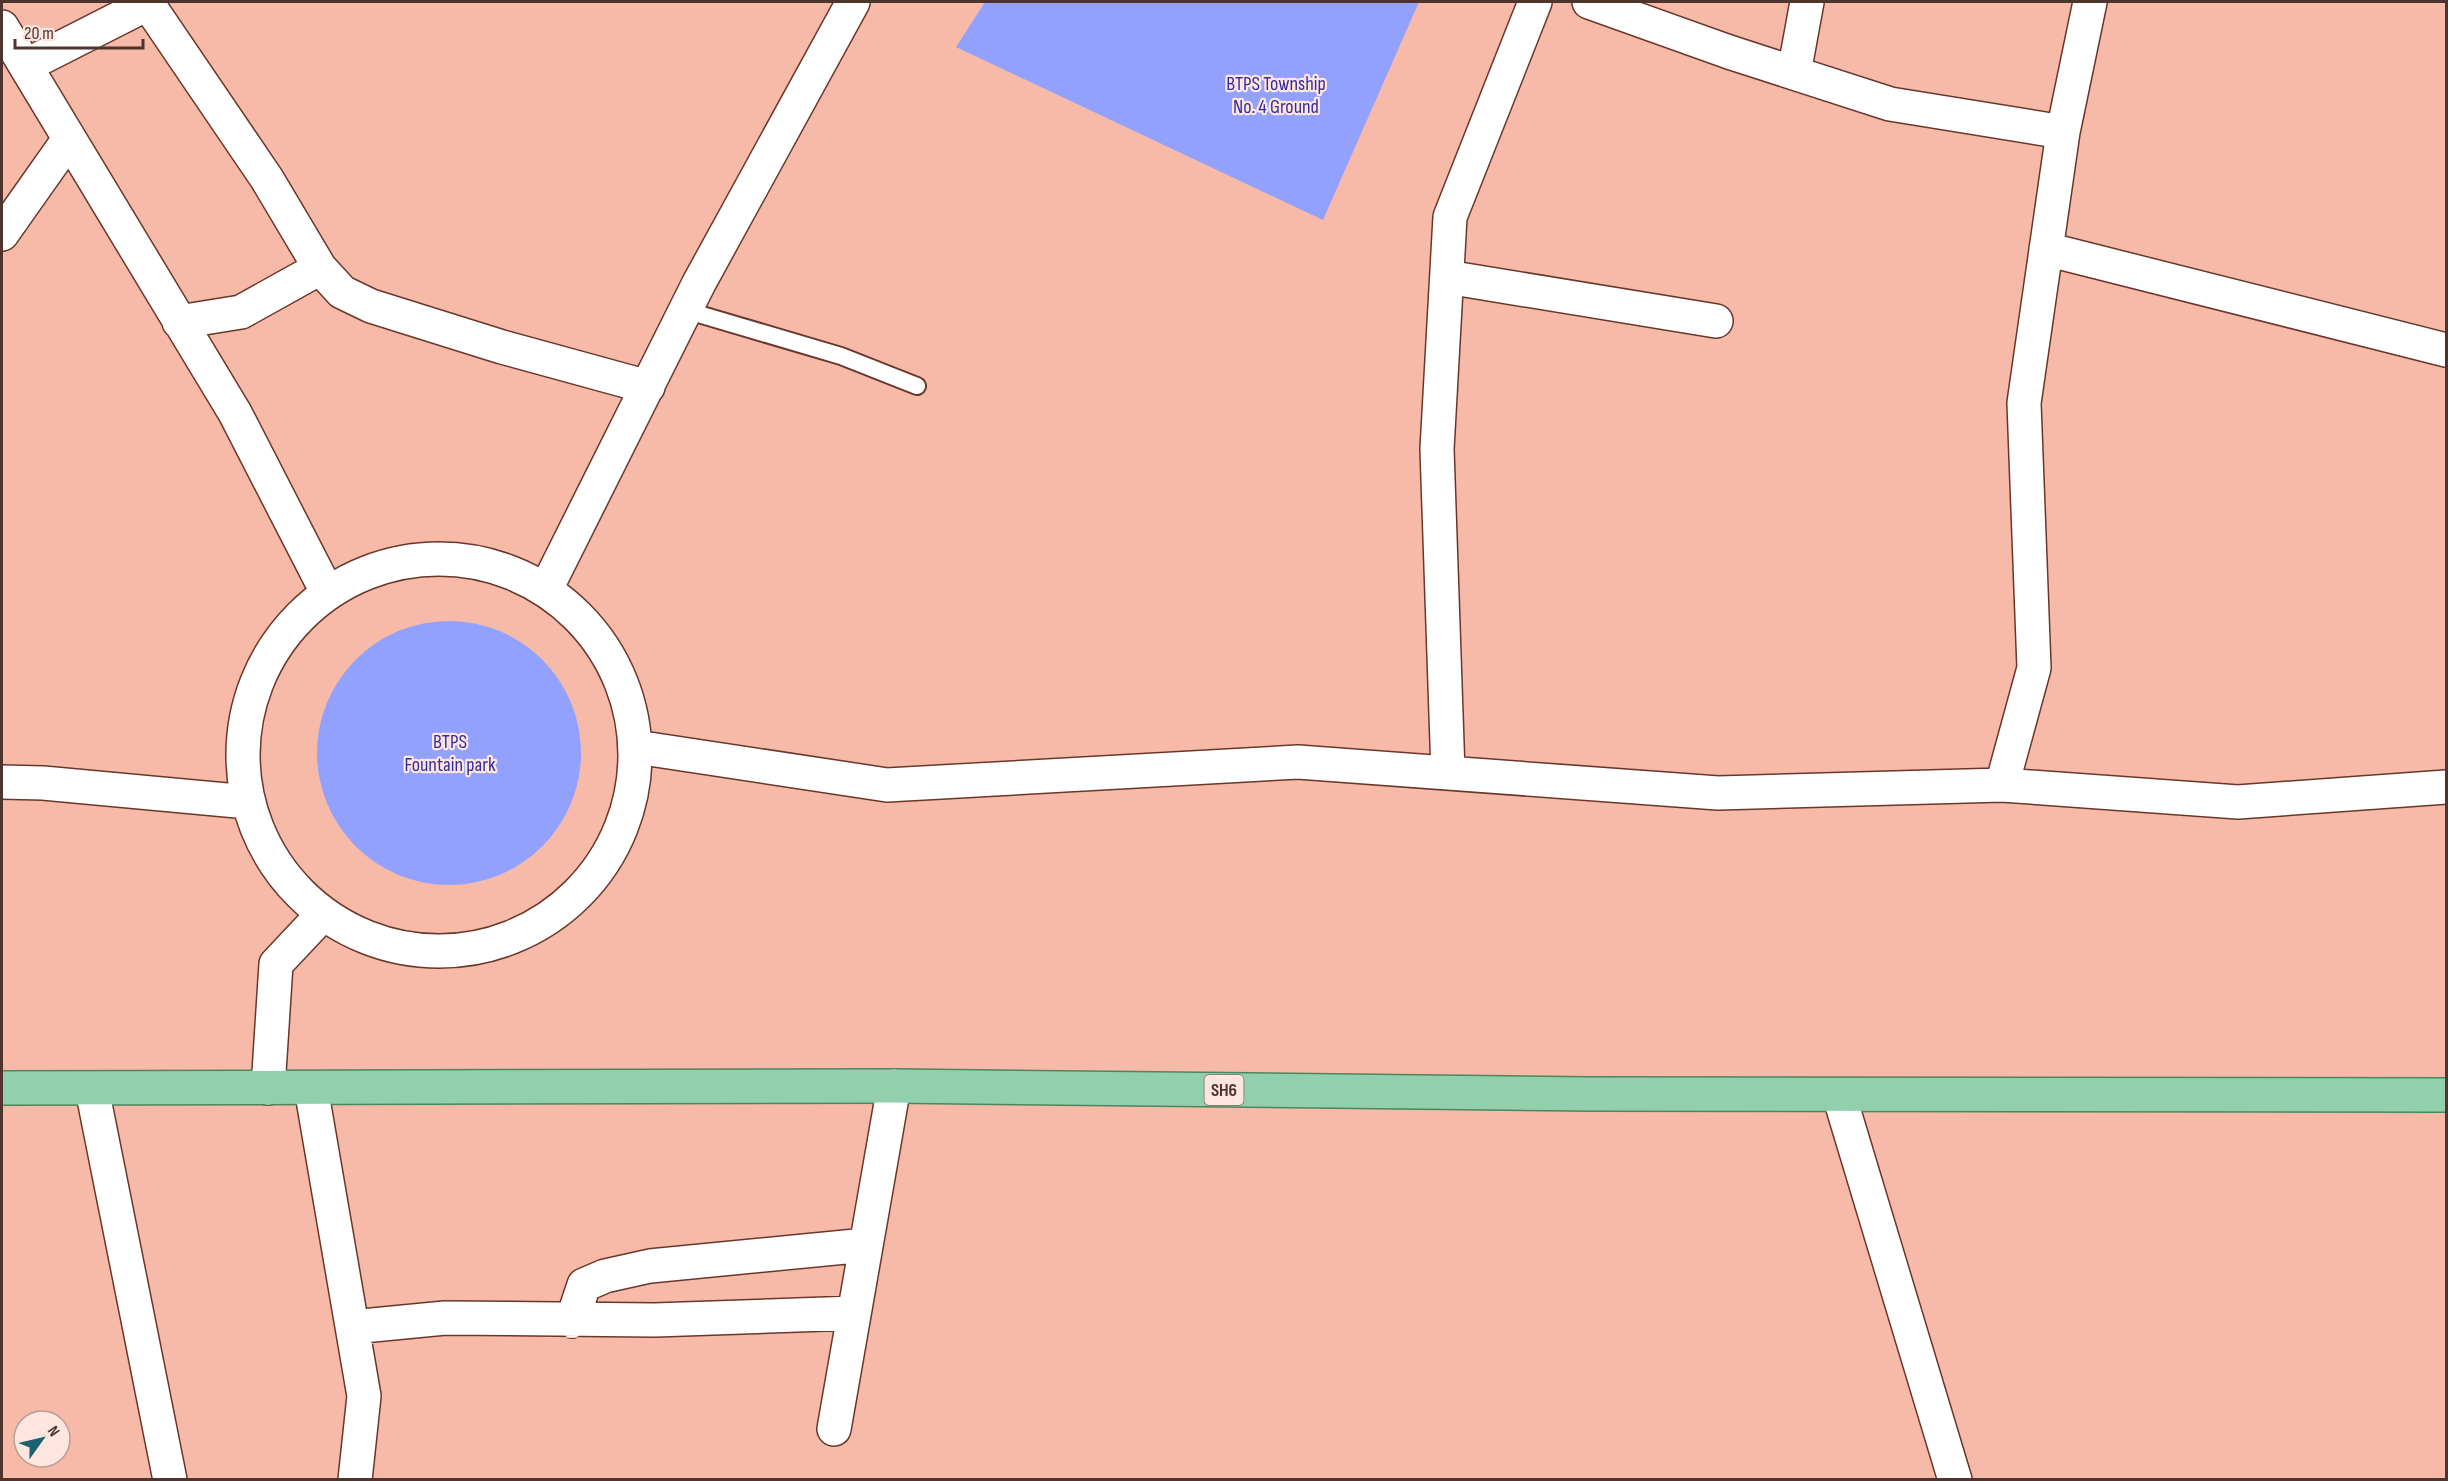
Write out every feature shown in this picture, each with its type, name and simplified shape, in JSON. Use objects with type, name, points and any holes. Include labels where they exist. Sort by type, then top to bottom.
[{"type":"main road","name":"SH6","points":[[2,1088],[894,1086],[1839,1095],[2446,1095]]},
{"type":"street","points":[[546,589],[686,310],[853,2]]},
{"type":"street","points":[[1448,772],[1437,449],[1450,217],[1535,2]]},
{"type":"street","points":[[1589,2],[1890,104],[2063,132]]},
{"type":"street","points":[[1794,73],[1807,2]]},
{"type":"street","points":[[2002,785],[2034,668],[2024,403],[2063,132],[2090,2]]},
{"type":"street","points":[[27,65],[150,3],[267,179],[320,268],[342,292],[371,306],[502,347],[648,387]]},
{"type":"street","points":[[2,27],[235,413],[327,592]]},
{"type":"street","points":[[2,234],[69,139]]},
{"type":"street","points":[[2046,249],[2446,350]]},
{"type":"street","points":[[179,322],[240,312],[320,268]]},
{"type":"street","points":[[1447,277],[1716,321]]},
{"type":"street","points":[[436,557],[494,565],[546,589],[592,631],[624,685],[636,747],[630,809],[603,867],[559,913],[504,942],[441,953],[378,943],[322,914],[276,864],[248,802],[243,742],[255,684],[284,633],[327,592],[379,566],[436,557]]},
{"type":"street","points":[[636,747],[887,785],[1298,762],[1718,793],[2002,785],[2238,802],[2446,787]]},
{"type":"street","points":[[2,782],[43,783],[248,802]]},
{"type":"street","points":[[268,1088],[276,964],[322,914]]},
{"type":"street","points":[[834,1429],[894,1086]]},
{"type":"street","points":[[311,1088],[364,1396],[355,1479]]},
{"type":"street","points":[[92,1089],[170,1479]]},
{"type":"street","points":[[1839,1095],[1955,1479]]},
{"type":"street","points":[[572,1321],[584,1285],[605,1276],[650,1266],[866,1245]]},
{"type":"street","points":[[352,1327],[445,1318],[572,1321],[854,1313]]},
{"type":"lane","points":[[686,310],[841,356],[917,386]]},
{"type":"green space","name":"BTPS Township No. 4 Ground","points":[[985,2],[1419,2],[1323,220],[956,47]]},
{"type":"green space","name":"BTPS Fountain park","points":[[449,621],[475,624],[499,631],[533,651],[551,669],[571,703],[578,727],[581,753],[578,779],[571,803],[551,837],[533,855],[499,875],[475,882],[449,885],[423,882],[399,875],[365,855],[347,837],[327,803],[320,779],[317,753],[320,727],[327,703],[347,669],[365,651],[399,631],[423,624]]}]
